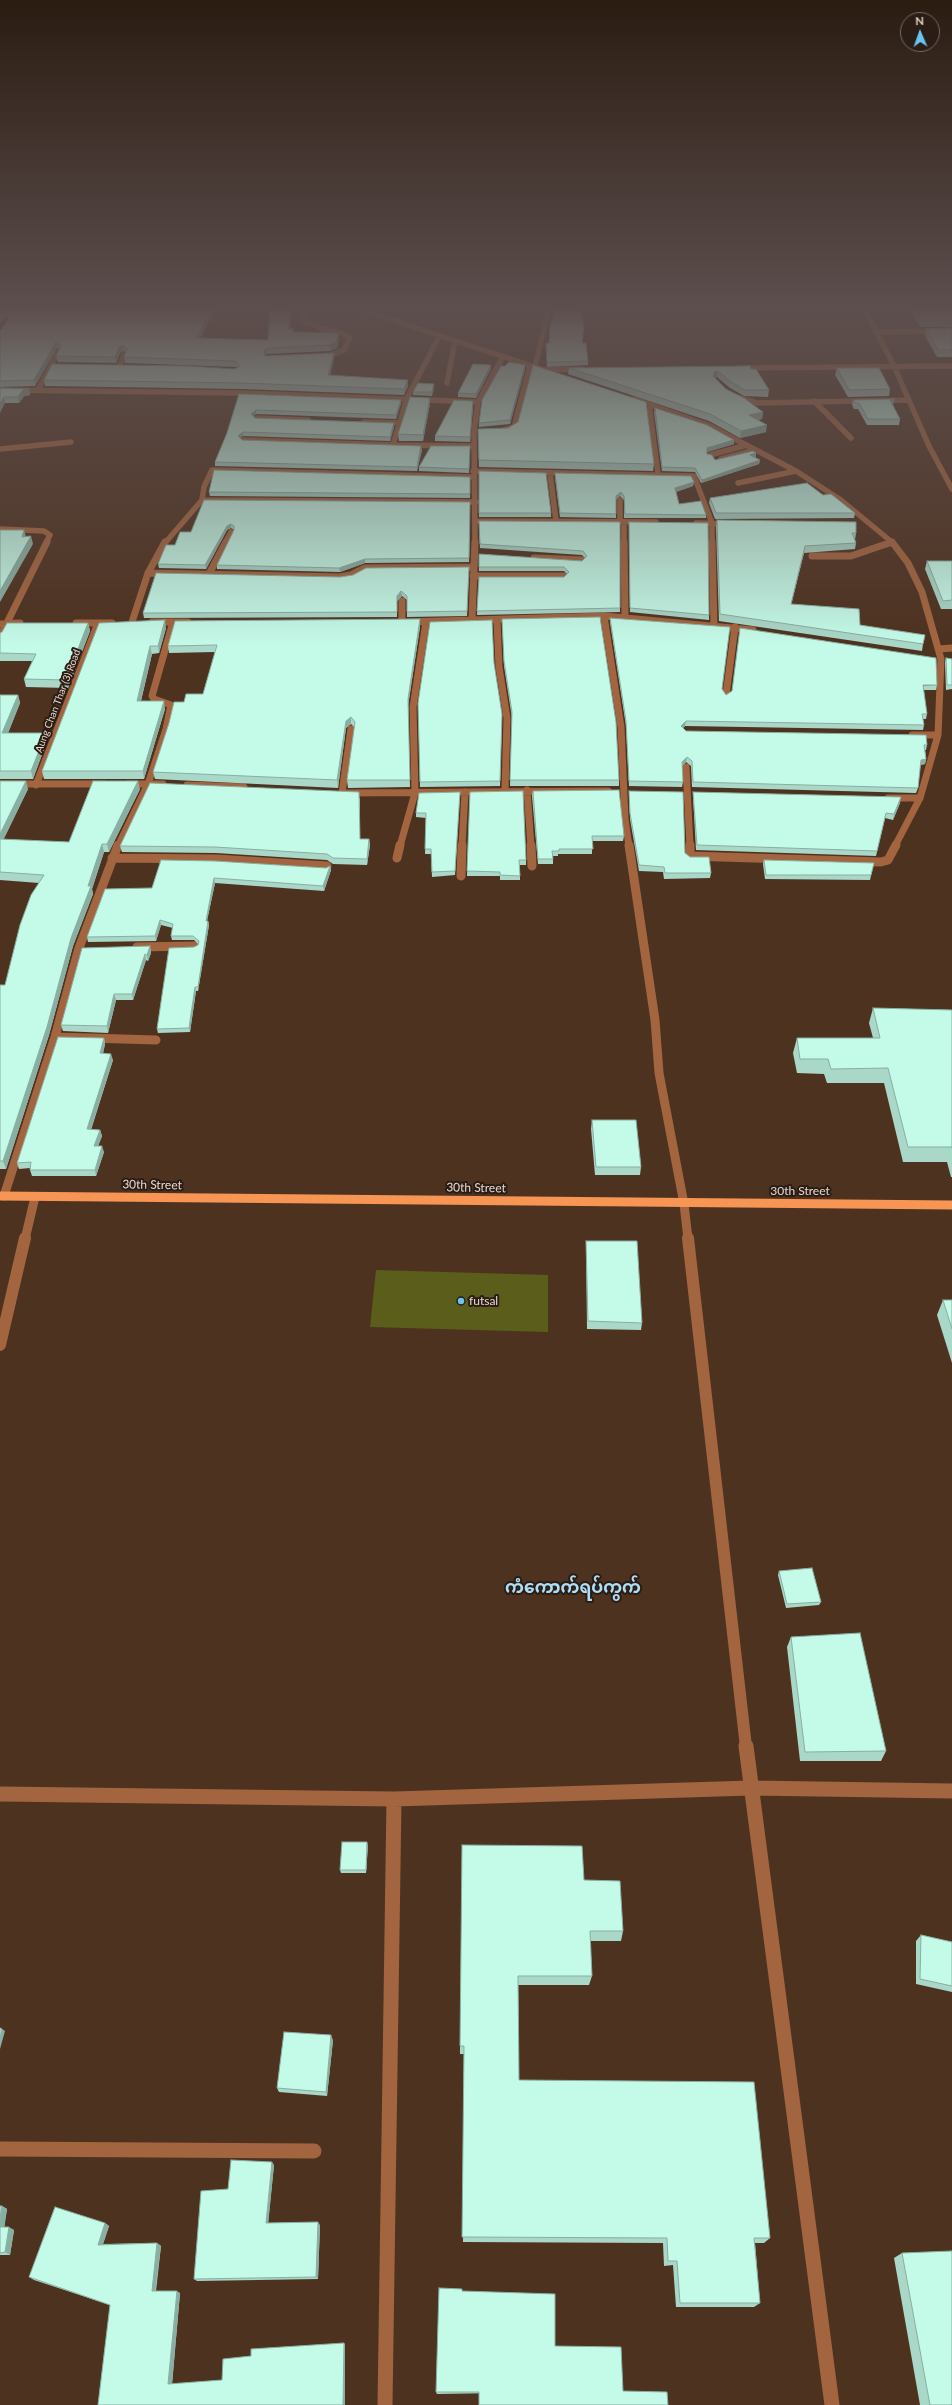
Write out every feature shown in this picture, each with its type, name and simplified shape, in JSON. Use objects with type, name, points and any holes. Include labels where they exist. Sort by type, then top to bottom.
[{"type":"main road","name":"30th Street","points":[[2,1196],[684,1204],[952,1205]]},
{"type":"street","points":[[301,420],[317,421]]},
{"type":"street","points":[[472,620],[473,568],[477,554],[473,446],[477,431],[477,420]]},
{"type":"street","points":[[499,430],[514,427],[516,420]]},
{"type":"street","points":[[651,420],[658,474]]},
{"type":"street","points":[[686,767],[689,793],[690,856],[866,862],[881,862],[888,860],[920,798],[938,735],[941,659],[922,592],[908,563],[892,542],[836,496],[747,445],[708,425],[695,420]]},
{"type":"street","points":[[833,420],[851,438]]},
{"type":"street","points":[[918,420],[952,488]]},
{"type":"street","points":[[354,422],[399,423],[393,445]]},
{"type":"street","points":[[242,440],[473,446]]},
{"type":"street","points":[[0,449],[71,442]]},
{"type":"street","points":[[710,455],[747,445]]},
{"type":"street","points":[[716,460],[755,450]]},
{"type":"street","points":[[132,622],[148,573],[166,540],[202,500],[204,487],[212,470],[474,474],[550,473],[688,475],[697,478],[700,493],[712,524],[714,625]]},
{"type":"street","points":[[738,483],[796,472]]},
{"type":"street","points":[[550,473],[556,521]]},
{"type":"street","points":[[202,500],[476,502]]},
{"type":"street","points":[[620,500],[625,617]]},
{"type":"street","points":[[476,521],[660,522]]},
{"type":"street","points":[[690,523],[736,524]]},
{"type":"street","points":[[862,524],[870,524]]},
{"type":"street","points":[[0,529],[44,530],[50,535],[3,624],[0,636]]},
{"type":"street","points":[[209,574],[231,532]]},
{"type":"street","points":[[812,556],[851,556],[892,542]]},
{"type":"street","points":[[530,558],[582,560]]},
{"type":"street","points":[[148,573],[340,577],[351,575],[365,568],[473,568]]},
{"type":"street","points":[[473,576],[564,576]]},
{"type":"street","points":[[402,601],[402,622]]},
{"type":"street","points":[[604,616],[621,728],[628,792],[625,819],[655,1020],[659,1073],[684,1204],[751,1788],[832,2405]]},
{"type":"street","points":[[394,622],[604,616],[714,625],[758,631]]},
{"type":"street","points":[[497,620],[499,667],[507,718],[505,791]]},
{"type":"street","points":[[2,1196],[112,858],[148,784],[166,729],[171,706],[169,703],[154,699],[152,696],[173,622]]},
{"type":"street","points":[[68,623],[196,622]]},
{"type":"street","points":[[397,858],[408,813],[415,793],[413,707],[426,622]]},
{"type":"street","name":"Aung Chan Thar (3) Road","points":[[36,785],[98,623]]},
{"type":"street","points":[[3,624],[29,624]]},
{"type":"street","points":[[726,694],[735,628]]},
{"type":"street","points":[[939,649],[952,648]]},
{"type":"street","points":[[933,658],[941,659]]},
{"type":"street","points":[[351,729],[338,792],[415,793],[527,790],[628,792]]},
{"type":"street","points":[[906,735],[938,735]]},
{"type":"street","points":[[0,784],[148,784],[254,788]]},
{"type":"street","points":[[527,790],[532,866]]},
{"type":"street","points":[[461,876],[465,792]]},
{"type":"street","points":[[880,798],[920,798]]},
{"type":"street","points":[[112,858],[216,859],[326,866]]},
{"type":"street","points":[[125,947],[194,946]]},
{"type":"street","points":[[55,1037],[156,1040]]},
{"type":"street","points":[[0,1345],[35,1197]]},
{"type":"street","points":[[0,1794],[394,1799],[751,1788],[952,1791]]},
{"type":"street","points":[[385,2405],[394,1799]]},
{"type":"street","points":[[0,2149],[314,2151]]},
{"type":"shaded area","name":"futsal","points":[[376,1270],[548,1275],[548,1332],[370,1327]]},
{"type":"building","points":[[231,420],[317,420],[394,423],[390,437],[243,432],[238,436],[242,440],[421,446],[417,467],[215,462]]},
{"type":"building","points":[[402,420],[426,420],[423,435],[398,434]]},
{"type":"building","points":[[443,420],[471,420],[470,437],[435,436]]},
{"type":"building","points":[[479,420],[508,420],[479,423]]},
{"type":"building","points":[[518,420],[648,420],[654,464],[479,460],[478,429],[508,428]]},
{"type":"building","points":[[656,420],[692,420],[707,425],[734,440],[707,448],[707,454],[712,455],[715,460],[753,451],[756,453],[750,455],[760,460],[702,480],[695,468],[662,467]]},
{"type":"building","points":[[721,420],[758,420],[767,425],[741,431]]},
{"type":"building","points":[[431,446],[470,446],[469,469],[419,467]]},
{"type":"building","points":[[214,470],[470,477],[470,494],[209,492]]},
{"type":"building","points":[[479,471],[546,473],[551,513],[479,513]]},
{"type":"building","points":[[555,473],[691,476],[694,482],[675,488],[679,504],[701,501],[706,515],[625,514],[624,496],[621,492],[616,496],[616,514],[560,513]]},
{"type":"building","points":[[807,483],[823,495],[831,494],[855,513],[716,513],[710,498]]},
{"type":"building","points":[[204,500],[470,502],[469,558],[365,559],[339,568],[217,565],[234,530],[234,526],[231,524],[227,526],[205,565],[158,564],[166,545],[175,545],[180,532],[191,532]]},
{"type":"building","points":[[717,520],[856,522],[856,533],[852,533],[856,543],[805,546],[791,604],[859,609],[860,625],[925,635],[923,644],[720,614]]},
{"type":"building","points":[[479,521],[620,522],[620,608],[477,611],[479,577],[564,577],[569,572],[564,567],[479,567],[479,554],[582,561],[587,556],[583,551],[480,544]]},
{"type":"building","points":[[629,522],[708,523],[709,615],[630,608]]},
{"type":"building","points":[[0,530],[24,530],[22,537],[31,536],[0,591]]},
{"type":"building","points":[[927,561],[952,561],[952,600],[943,601]]},
{"type":"building","points":[[469,567],[467,611],[407,612],[407,596],[401,591],[397,596],[397,612],[143,613],[156,573],[340,577],[353,575],[366,568]]},
{"type":"building","points":[[600,617],[616,722],[619,780],[510,780],[512,712],[504,661],[502,619]]},
{"type":"building","points":[[610,618],[730,627],[722,689],[726,695],[732,691],[740,628],[936,658],[937,685],[923,685],[927,714],[922,714],[924,725],[686,721],[681,726],[686,731],[926,735],[927,745],[924,745],[926,759],[921,760],[918,788],[693,782],[692,761],[687,757],[682,762],[683,782],[629,781],[626,721]]},
{"type":"building","points":[[420,619],[408,699],[410,780],[347,780],[355,722],[351,717],[346,721],[337,780],[153,772],[169,723],[174,702],[184,702],[186,694],[203,694],[217,645],[168,646],[175,621]]},
{"type":"building","points":[[165,620],[158,646],[150,646],[137,701],[164,701],[143,771],[42,771],[99,623]]},
{"type":"building","points":[[492,620],[494,663],[502,714],[500,781],[420,782],[418,703],[430,622]]},
{"type":"building","points":[[7,623],[88,623],[66,680],[24,679],[36,654],[0,653],[0,633]]},
{"type":"building","points":[[946,658],[952,659],[952,685],[947,685]]},
{"type":"building","points":[[0,695],[18,695],[2,733],[46,733],[31,771],[0,771]]},
{"type":"building","points":[[0,781],[26,781],[0,834]]},
{"type":"building","points":[[93,781],[138,781],[107,844],[102,844],[88,886],[91,886],[71,938],[47,1027],[3,1161],[0,1161],[0,985],[5,985],[20,925],[31,895],[44,875],[0,872],[0,839],[69,842]]},
{"type":"building","points":[[150,783],[359,792],[360,839],[369,839],[367,859],[333,858],[327,854],[215,847],[120,846]]},
{"type":"building","points":[[619,790],[624,836],[592,836],[593,849],[559,849],[559,851],[552,851],[553,859],[538,859],[533,791]]},
{"type":"building","points":[[523,791],[526,860],[519,860],[520,876],[500,875],[500,872],[467,871],[470,792]]},
{"type":"building","points":[[629,791],[683,792],[685,853],[690,857],[709,857],[711,873],[665,873],[664,867],[639,865],[630,813]]},
{"type":"building","points":[[460,792],[455,871],[432,872],[431,849],[425,849],[426,813],[416,813],[419,793]]},
{"type":"building","points":[[693,792],[901,797],[894,814],[886,813],[877,851],[697,845]]},
{"type":"building","points":[[161,860],[215,861],[326,868],[330,866],[323,886],[214,878],[206,921],[208,921],[198,987],[195,987],[189,1028],[157,1029],[169,948],[194,947],[198,945],[199,941],[193,936],[171,936],[173,924],[160,920],[155,936],[87,937],[105,889],[152,888]]},
{"type":"building","points":[[764,860],[874,863],[871,875],[766,875]]},
{"type":"building","points":[[150,946],[147,955],[145,954],[132,994],[114,994],[107,1026],[61,1025],[82,948]]},
{"type":"building","points":[[873,1008],[952,1010],[952,1147],[908,1147],[888,1068],[831,1069],[828,1059],[800,1059],[797,1038],[880,1038]]},
{"type":"building","points":[[58,1037],[104,1038],[100,1053],[111,1054],[87,1129],[100,1130],[94,1146],[102,1146],[95,1170],[30,1170],[31,1162],[17,1163]]},
{"type":"building","points":[[592,1120],[636,1120],[641,1167],[596,1167]]},
{"type":"building","points":[[586,1241],[637,1241],[642,1323],[588,1321]]},
{"type":"building","points":[[943,1300],[952,1300],[952,1329]]},
{"type":"building","points":[[812,1568],[821,1602],[787,1604],[779,1571]]},
{"type":"building","points":[[860,1633],[886,1751],[805,1752],[791,1637]]},
{"type":"building","points":[[342,1842],[367,1842],[366,1870],[340,1870]]},
{"type":"building","points":[[462,1845],[582,1846],[584,1880],[620,1881],[623,1931],[590,1931],[592,1976],[518,1976],[519,2080],[754,2082],[770,2238],[754,2238],[760,2303],[680,2303],[677,2261],[668,2261],[667,2238],[462,2237],[464,2046],[460,2046]]},
{"type":"building","points":[[921,1935],[952,1942],[952,1986],[920,1979]]},
{"type":"building","points":[[284,2032],[331,2035],[326,2092],[277,2088]]},
{"type":"building","points":[[231,2160],[272,2162],[266,2223],[318,2222],[316,2277],[194,2279],[201,2191],[228,2189]]},
{"type":"building","points":[[0,2206],[2,2206],[0,2218]]},
{"type":"building","points":[[55,2207],[105,2223],[98,2245],[157,2243],[152,2291],[177,2291],[168,2384],[222,2380],[223,2359],[251,2356],[251,2349],[344,2343],[343,2405],[98,2405],[110,2305],[29,2277]]},
{"type":"building","points":[[0,2227],[9,2227],[5,2252],[0,2253]]},
{"type":"building","points":[[952,2251],[952,2405],[930,2405],[902,2253]]},
{"type":"building","points":[[439,2288],[462,2289],[462,2291],[555,2294],[555,2346],[621,2347],[623,2391],[667,2392],[668,2405],[479,2405],[479,2392],[436,2392]]},
{"type":"place","name":"futsal","points":[[461,1301]]},
{"type":"district","name":"ကံကောက်ရပ်ကွက်","points":[[573,1588]]}]
